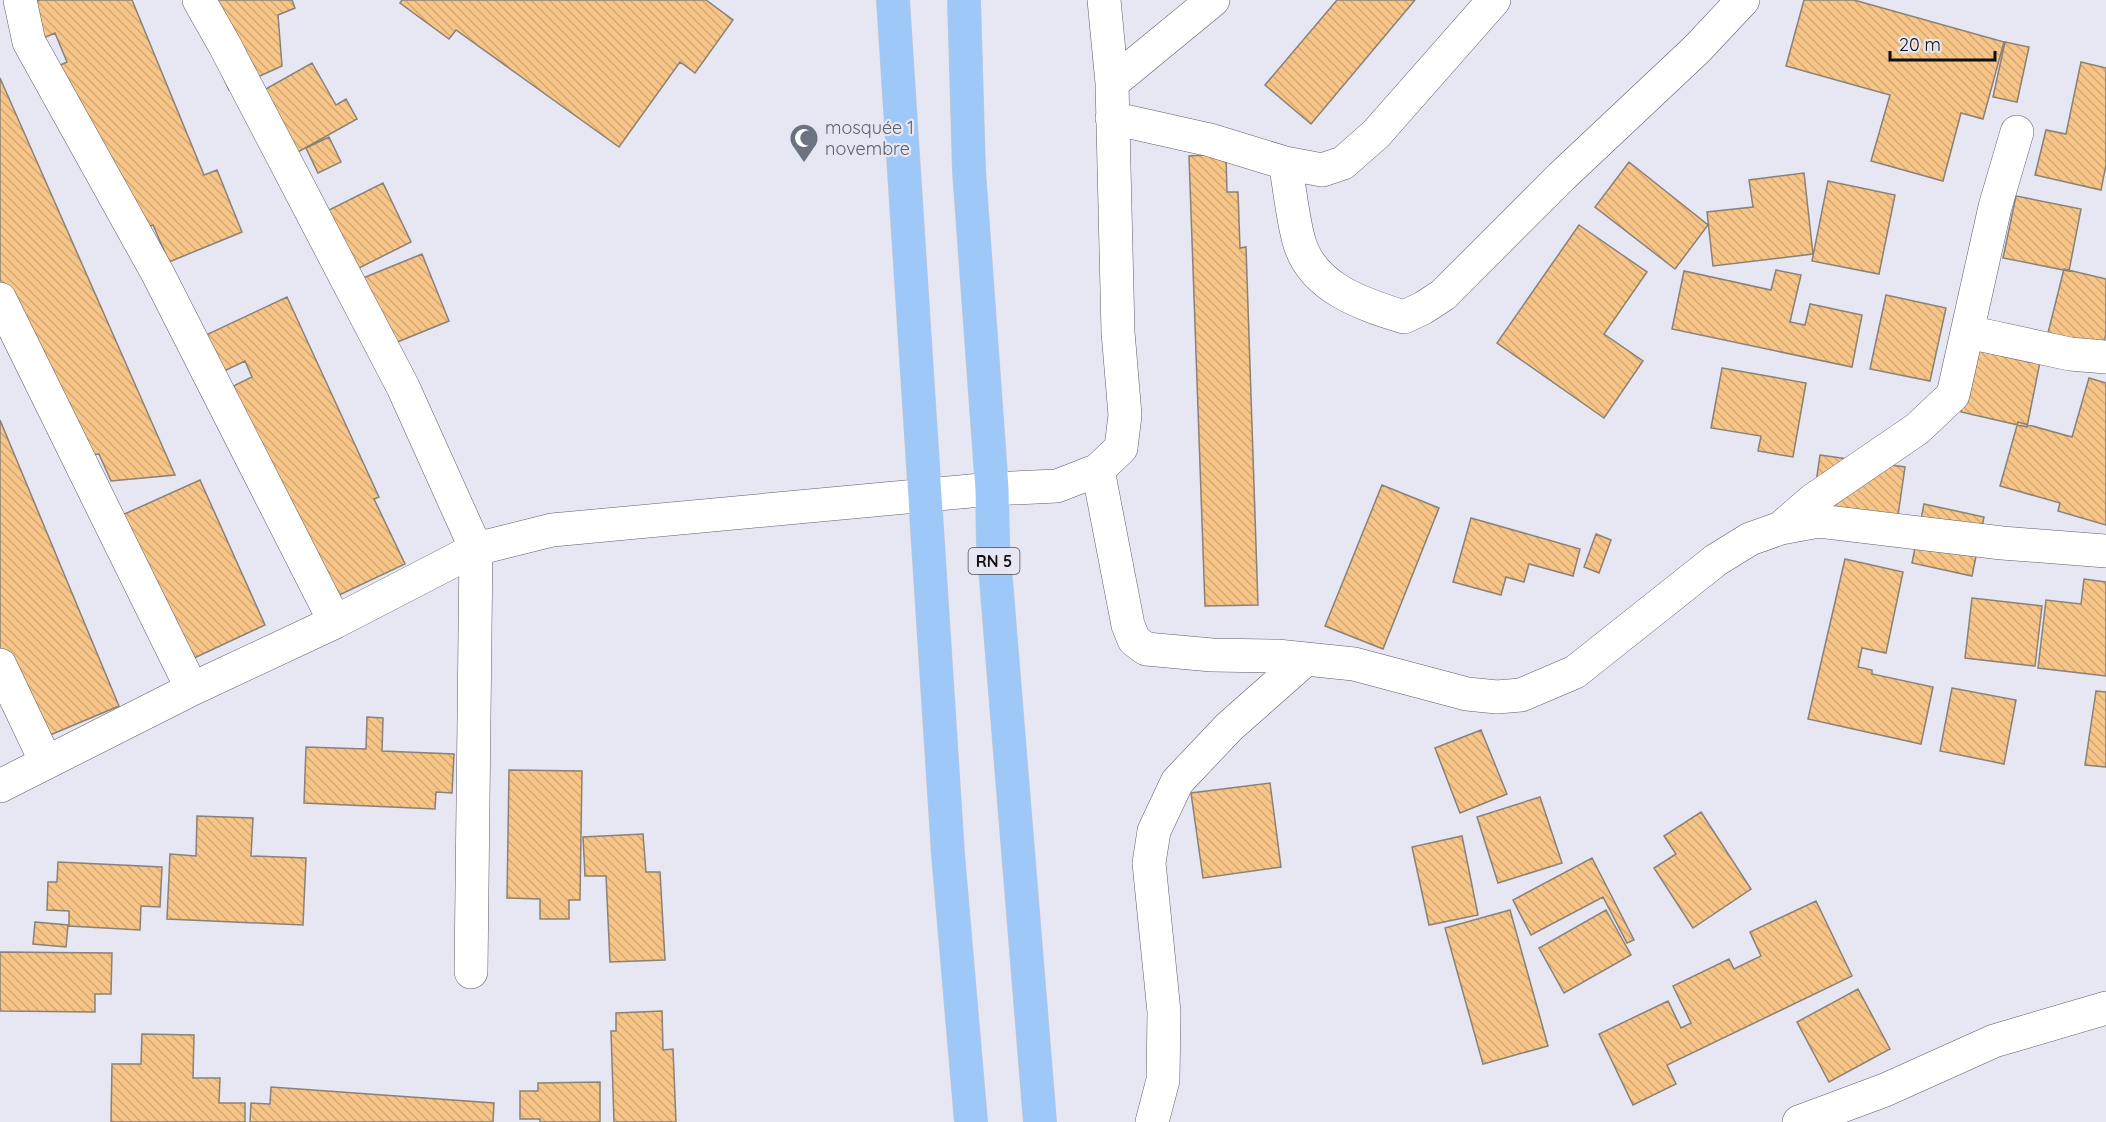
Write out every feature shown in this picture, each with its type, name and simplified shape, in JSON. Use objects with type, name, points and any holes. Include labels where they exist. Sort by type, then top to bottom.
[{"type":"main road","points":[[893,0],[948,854],[971,1122]]},
{"type":"main road","name":"RN 5","points":[[964,0],[969,171],[992,489],[994,555],[1041,1122]]},
{"type":"street","points":[[20,0],[29,42],[158,274],[335,622]]},
{"type":"street","points":[[199,0],[403,387],[476,549],[471,972]]},
{"type":"street","points":[[0,786],[192,689],[335,622],[476,549],[552,530],[992,489],[1057,486],[1098,470],[1121,448],[1125,416],[1118,332],[1112,83],[1104,0]]},
{"type":"street","points":[[1112,83],[1213,0]]},
{"type":"street","points":[[1112,118],[1210,140],[1285,162],[1322,170],[1344,163],[1376,134],[1494,0]]},
{"type":"street","points":[[1285,162],[1299,242],[1314,271],[1336,290],[1370,307],[1404,316],[1423,308],[1443,295],[1561,177],[1697,50],[1743,0]]},
{"type":"street","points":[[1781,528],[1814,500],[1917,429],[1942,408],[1953,395],[1995,207],[2017,132]]},
{"type":"street","points":[[0,299],[192,689]]},
{"type":"street","points":[[1968,332],[2070,354],[2106,357]]},
{"type":"street","points":[[1098,470],[1128,625],[1134,640],[1146,649],[1354,664],[1467,694],[1497,697],[1521,695],[1575,672],[1716,560],[1750,538],[1781,528],[1819,520],[2002,543],[2106,551]]},
{"type":"street","points":[[1152,1122],[1163,1080],[1164,1012],[1149,863],[1154,831],[1177,782],[1229,727],[1306,659]]},
{"type":"street","points":[[0,665],[46,762]]},
{"type":"street","points":[[1799,1122],[1885,1090],[1994,1041],[2106,1008]]},
{"type":"building","points":[[40,0],[132,0],[204,175],[217,170],[242,232],[169,262],[153,225],[130,234],[49,70],[67,62],[55,33],[34,42],[20,8]]},
{"type":"building","points":[[189,0],[292,0],[295,8],[278,15],[282,66],[229,90]]},
{"type":"building","points":[[402,0],[706,0],[733,20],[695,73],[680,62],[619,147],[456,30],[449,39],[400,3]]},
{"type":"building","points":[[1337,0],[1415,0],[1311,124],[1265,85]]},
{"type":"building","points":[[1804,0],[1854,0],[2004,42],[1983,119],[1961,113],[1943,181],[1871,161],[1890,95],[1786,66]]},
{"type":"building","points":[[2005,42],[2029,47],[2017,102],[1993,97]]},
{"type":"building","points":[[2081,62],[2106,68],[2106,165],[2101,190],[2035,175],[2046,130],[2066,134]]},
{"type":"building","points":[[312,63],[336,105],[346,99],[357,119],[273,166],[239,104]]},
{"type":"building","points":[[0,78],[175,475],[111,481],[99,454],[68,457],[0,319]]},
{"type":"building","points":[[329,137],[341,162],[318,173],[306,148]]},
{"type":"building","points":[[1226,154],[1227,192],[1238,192],[1240,248],[1246,247],[1258,605],[1205,606],[1189,156]]},
{"type":"building","points":[[1629,162],[1708,225],[1675,269],[1595,207]]},
{"type":"building","points":[[1804,173],[1813,254],[1713,266],[1707,212],[1753,207],[1749,180]]},
{"type":"building","points":[[1828,181],[1895,195],[1879,274],[1812,261]]},
{"type":"building","points":[[383,183],[411,242],[333,281],[305,222]]},
{"type":"building","points":[[2016,196],[2081,209],[2069,271],[2003,258]]},
{"type":"building","points":[[1579,225],[1647,272],[1604,334],[1643,361],[1604,418],[1497,343]]},
{"type":"building","points":[[422,254],[449,321],[368,354],[341,287]]},
{"type":"building","points":[[2064,269],[2106,279],[2106,334],[2103,346],[2048,333]]},
{"type":"building","points":[[1776,270],[1801,275],[1790,322],[1805,325],[1810,304],[1862,315],[1852,367],[1672,329],[1684,271],[1771,290]]},
{"type":"building","points":[[1886,295],[1946,308],[1930,381],[1870,369]]},
{"type":"building","points":[[287,297],[379,497],[374,499],[405,564],[316,606],[215,395],[252,377],[245,361],[222,372],[206,335]]},
{"type":"building","points":[[1974,348],[2040,362],[2027,427],[1961,412]]},
{"type":"building","points":[[1722,368],[1806,383],[1793,457],[1758,451],[1761,436],[1711,428]]},
{"type":"building","points":[[2089,378],[2106,383],[2106,525],[2058,511],[2060,503],[2000,486],[2018,422],[2072,437]]},
{"type":"building","points":[[0,420],[119,706],[24,746],[0,687]]},
{"type":"building","points":[[1820,455],[1905,467],[1895,536],[1810,524]]},
{"type":"building","points":[[200,480],[265,625],[175,667],[109,521]]},
{"type":"building","points":[[1382,485],[1439,508],[1383,649],[1325,626]]},
{"type":"building","points":[[1924,504],[1984,517],[1972,576],[1912,563]]},
{"type":"building","points":[[1471,518],[1580,549],[1573,576],[1529,564],[1524,582],[1506,577],[1501,595],[1453,582]]},
{"type":"building","points":[[1596,534],[1611,540],[1599,573],[1584,567]]},
{"type":"building","points":[[1845,559],[1903,572],[1886,653],[1862,648],[1858,667],[1872,670],[1872,674],[1933,687],[1921,744],[1808,719]]},
{"type":"building","points":[[2084,579],[2106,582],[2106,676],[2038,668],[2046,600],[2081,604]]},
{"type":"building","points":[[1972,598],[2042,606],[2035,666],[1965,658]]},
{"type":"building","points":[[1952,688],[2016,700],[2004,764],[1940,751]]},
{"type":"building","points":[[2096,691],[2106,692],[2106,767],[2085,765]]},
{"type":"building","points":[[367,717],[383,718],[382,751],[454,754],[452,793],[436,792],[435,809],[304,803],[306,747],[366,749]]},
{"type":"building","points":[[1481,730],[1507,794],[1460,813],[1435,748]]},
{"type":"building","points":[[509,770],[582,771],[580,900],[569,900],[569,919],[540,919],[540,899],[507,898]]},
{"type":"building","points":[[1270,783],[1281,867],[1203,878],[1191,793]]},
{"type":"building","points":[[1540,797],[1562,863],[1498,883],[1477,817]]},
{"type":"building","points":[[1701,812],[1751,889],[1693,928],[1654,868],[1676,854],[1664,836]]},
{"type":"building","points":[[197,816],[253,818],[251,856],[306,858],[303,925],[167,919],[170,854],[196,856]]},
{"type":"building","points":[[643,834],[646,872],[660,872],[665,960],[610,962],[606,876],[585,876],[583,837]]},
{"type":"building","points":[[1462,836],[1478,915],[1429,925],[1412,847]]},
{"type":"building","points":[[1592,858],[1634,940],[1627,943],[1603,897],[1531,935],[1513,900]]},
{"type":"building","points":[[58,862],[162,867],[160,907],[141,906],[140,930],[69,926],[69,911],[47,910],[48,882],[57,882]]},
{"type":"building","points":[[1816,901],[1852,976],[1667,1065],[1676,1084],[1633,1105],[1599,1034],[1668,1001],[1681,1028],[1691,1023],[1673,986],[1729,959],[1734,969],[1761,956],[1750,932]]},
{"type":"building","points":[[1510,910],[1548,1046],[1483,1064],[1445,928]]},
{"type":"building","points":[[1606,910],[1631,955],[1564,993],[1539,948]]},
{"type":"building","points":[[35,922],[68,925],[66,947],[33,944]]},
{"type":"building","points":[[0,952],[112,953],[111,994],[95,994],[95,1012],[0,1011]]},
{"type":"building","points":[[1858,989],[1890,1049],[1829,1082],[1797,1022]]},
{"type":"building","points":[[662,1011],[663,1050],[673,1049],[676,1122],[614,1122],[611,1031],[616,1031],[616,1013]]},
{"type":"building","points":[[142,1034],[194,1035],[193,1078],[220,1078],[219,1103],[245,1103],[245,1122],[111,1122],[112,1064],[141,1064]]},
{"type":"building","points":[[600,1082],[600,1122],[540,1122],[540,1119],[520,1119],[520,1091],[538,1091],[538,1083]]},
{"type":"building","points":[[271,1087],[494,1103],[493,1122],[250,1122],[251,1103],[270,1104]]},
{"type":"place","name":"mosquée 1 novembre","points":[[804,164]]}]
